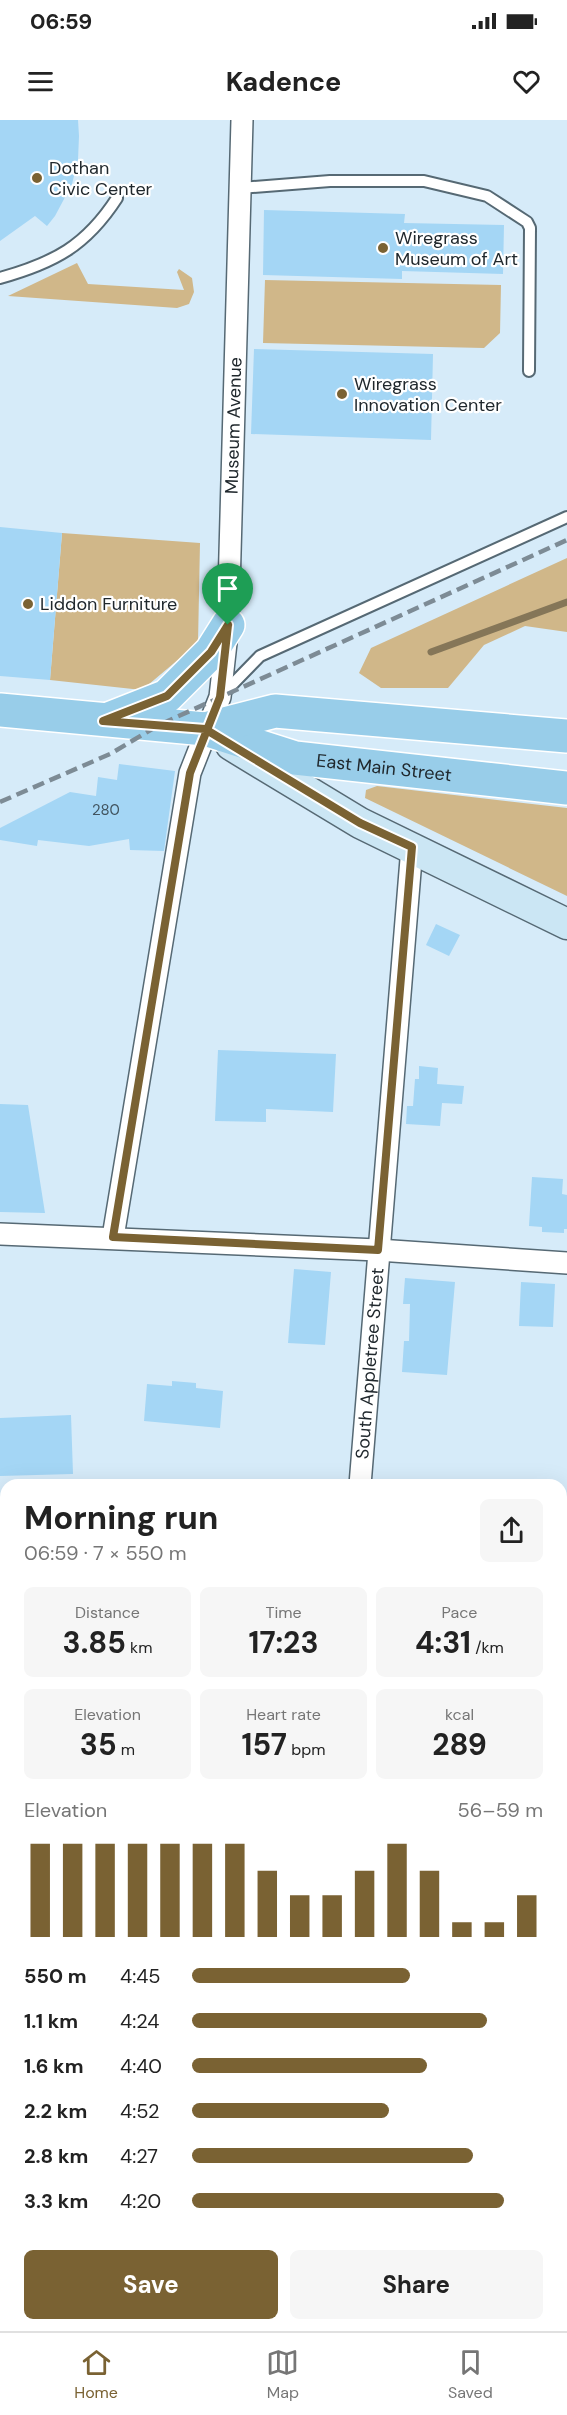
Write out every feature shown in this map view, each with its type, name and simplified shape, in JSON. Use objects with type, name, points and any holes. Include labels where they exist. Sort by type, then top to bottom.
[{"type":"main road","points":[[103,721],[167,696],[211,652],[228,625]]},
{"type":"main road","name":"East Main Street","points":[[0,711],[205,729],[295,758],[567,788]]},
{"type":"main road","name":"East Main Street","points":[[205,729],[275,711],[567,736]]},
{"type":"main road","points":[[205,729],[360,823],[567,924]]},
{"type":"street","name":"Museum Avenue","points":[[113,1237],[190,773],[205,729],[220,697],[228,625],[242,120]]},
{"type":"street","name":"South Appletree Street","points":[[360,1479],[412,847]]},
{"type":"street","points":[[0,1234],[378,1250],[567,1263]]},
{"type":"lane","points":[[240,188],[330,181],[424,181],[487,196],[527,222],[530,228],[529,371]]},
{"type":"lane","points":[[0,278],[23,272],[68,253],[104,219],[117,198]]},
{"type":"lane","points":[[220,697],[260,656],[567,517]]},
{"type":"shaded area","points":[[77,263],[88,284],[184,290],[177,272],[179,269],[192,278],[194,292],[189,304],[177,308],[8,296]]},
{"type":"shaded area","points":[[265,280],[501,285],[500,333],[484,348],[263,343]]},
{"type":"shaded area","points":[[62,533],[200,543],[198,643],[142,690],[50,680]]},
{"type":"shaded area","points":[[567,558],[567,632],[525,626],[484,645],[448,688],[381,688],[359,673],[371,648]]},
{"type":"shaded area","points":[[377,786],[567,808],[567,896],[365,798],[366,790]]},
{"type":"building","name":"Dothan Civic Center","points":[[0,120],[78,120],[79,136],[78,160],[72,184],[55,216],[47,226],[35,216],[0,241]]},
{"type":"building","name":"Wiregrass Museum of Art","points":[[264,210],[405,214],[404,223],[504,225],[503,274],[402,271],[402,279],[263,275]]},
{"type":"building","name":"Wiregrass Innovation Center","points":[[254,349],[433,354],[431,440],[251,434]]},
{"type":"building","name":"Liddon Furniture","points":[[0,527],[62,533],[50,680],[0,676]]},
{"type":"building","points":[[119,764],[175,771],[164,851],[130,850],[129,839],[89,846],[38,840],[37,846],[0,840],[0,828],[70,792],[96,796],[98,777],[117,780]]},
{"type":"building","points":[[436,924],[460,935],[449,956],[426,945]]},
{"type":"building","points":[[218,1050],[336,1054],[333,1112],[266,1109],[266,1122],[215,1121]]},
{"type":"building","points":[[419,1066],[438,1068],[437,1084],[464,1086],[462,1104],[442,1103],[440,1126],[406,1124],[407,1106],[413,1106],[415,1079],[419,1079]]},
{"type":"building","points":[[0,1104],[28,1105],[45,1213],[0,1212]]},
{"type":"building","points":[[532,1177],[563,1179],[562,1194],[567,1195],[567,1229],[564,1229],[564,1233],[542,1232],[542,1227],[529,1226]]},
{"type":"building","points":[[294,1269],[331,1272],[325,1345],[288,1343]]},
{"type":"building","points":[[405,1278],[455,1282],[447,1375],[402,1372],[404,1341],[409,1341],[410,1304],[403,1304]]},
{"type":"building","points":[[521,1282],[555,1284],[553,1327],[519,1326]]},
{"type":"building","points":[[172,1381],[196,1383],[196,1388],[223,1391],[220,1428],[144,1421],[147,1384],[172,1386]]},
{"type":"building","points":[[71,1415],[73,1474],[0,1476],[0,1418]]},
{"type":"waterway","points":[[431,652],[567,602]]},
{"type":"railway","points":[[0,802],[110,754],[159,725],[567,540]]},
{"type":"place","name":"Dothan Civic Center","points":[[37,178]]},
{"type":"place","name":"Wiregrass Museum of Art","points":[[383,248]]},
{"type":"place","name":"Wiregrass Innovation Center","points":[[342,394]]},
{"type":"place","name":"Liddon Furniture","points":[[28,604]]},
{"type":"route","points":[[228,625],[200,665],[167,696],[103,721],[205,729],[360,823],[412,847],[378,1250],[113,1237],[190,773],[205,729],[220,697],[228,625]]}]
